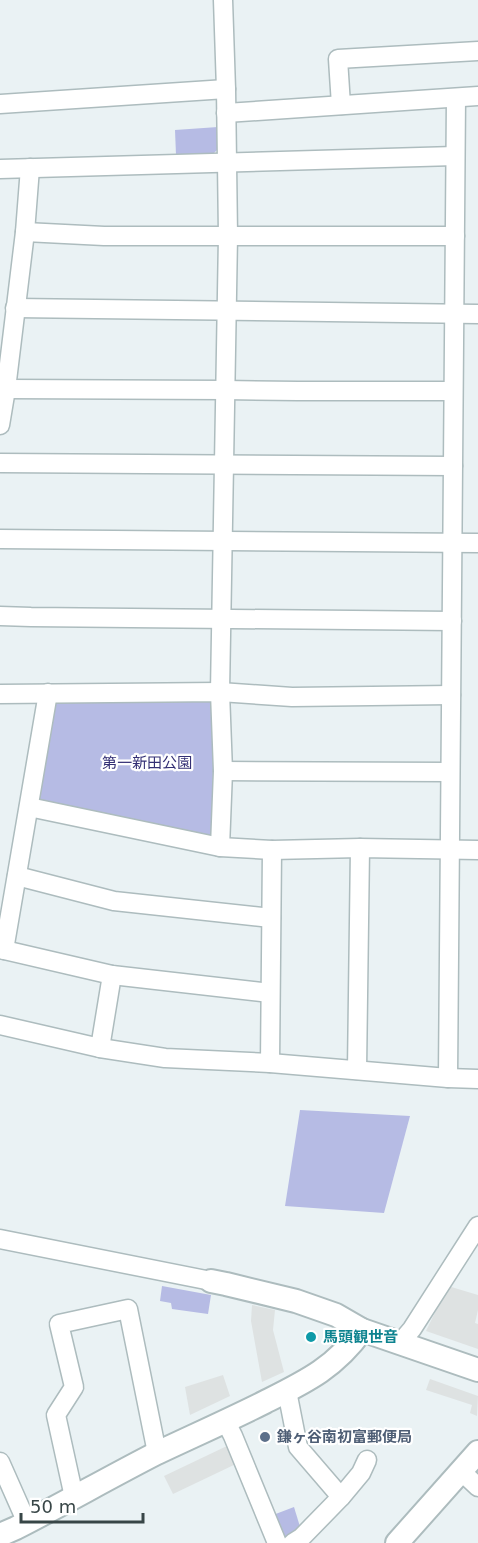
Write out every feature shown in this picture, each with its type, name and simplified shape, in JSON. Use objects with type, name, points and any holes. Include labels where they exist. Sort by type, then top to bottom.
[{"type":"street","points":[[220,847],[223,771],[220,692],[228,236],[223,0]]},
{"type":"street","points":[[340,105],[338,59],[478,51]]},
{"type":"street","points":[[0,104],[226,89]]},
{"type":"street","points":[[226,113],[478,96]]},
{"type":"street","points":[[448,1078],[456,98]]},
{"type":"street","points":[[0,169],[455,156]]},
{"type":"street","points":[[0,424],[25,232],[30,168]]},
{"type":"street","points":[[25,232],[105,236],[455,236]]},
{"type":"street","points":[[15,309],[478,314]]},
{"type":"street","points":[[6,389],[453,391]]},
{"type":"street","points":[[0,463],[453,466]]},
{"type":"street","points":[[0,539],[478,543]]},
{"type":"street","points":[[0,616],[452,621]]},
{"type":"street","points":[[0,694],[220,692],[292,697],[451,695]]},
{"type":"street","points":[[48,693],[17,876],[2,949],[112,975],[270,993]]},
{"type":"street","points":[[223,771],[450,772]]},
{"type":"street","points":[[28,807],[220,847],[272,850],[360,848],[478,850]]},
{"type":"street","points":[[357,1070],[360,848]]},
{"type":"street","points":[[270,1063],[272,850]]},
{"type":"street","points":[[17,876],[114,901],[271,918]]},
{"type":"street","points":[[100,1048],[112,975]]},
{"type":"street","points":[[0,1025],[100,1048],[165,1058],[270,1063],[478,1079]]},
{"type":"street","points":[[400,1343],[412,1329],[478,1226]]},
{"type":"street","points":[[0,1239],[226,1284],[296,1301],[336,1315],[362,1330],[478,1370]]},
{"type":"street","points":[[74,1497],[56,1415],[74,1387],[59,1324],[128,1309],[158,1453]]},
{"type":"street","points":[[0,1535],[158,1453],[307,1381],[327,1368],[350,1346],[362,1330]]},
{"type":"street","points":[[287,1391],[298,1447],[341,1497]]},
{"type":"street","points":[[226,1422],[277,1543]]},
{"type":"street","points":[[397,1543],[478,1452]]},
{"type":"street","points":[[293,1543],[301,1538],[341,1497],[361,1473],[367,1460]]},
{"type":"street","points":[[0,1462],[27,1523]]},
{"type":"street","points":[[460,1472],[478,1487]]},
{"type":"green space","points":[[218,127],[218,149],[213,154],[176,155],[175,130]]},
{"type":"green space","name":"第一新田公園","points":[[57,698],[206,700],[214,704],[212,835],[208,839],[37,801],[52,704]]},
{"type":"green space","points":[[300,1110],[410,1116],[384,1213],[285,1206]]},
{"type":"green space","points":[[162,1286],[211,1295],[208,1314],[172,1309],[171,1303],[160,1301]]},
{"type":"green space","points":[[294,1507],[301,1530],[284,1542],[273,1515]]},
{"type":"shaded area","points":[[448,1286],[478,1295],[475,1323],[478,1324],[478,1349],[426,1331]]},
{"type":"shaded area","points":[[252,1305],[275,1310],[273,1330],[284,1372],[262,1382],[251,1321]]},
{"type":"shaded area","points":[[223,1375],[230,1396],[190,1415],[185,1387]]},
{"type":"shaded area","points":[[430,1379],[478,1396],[477,1416],[470,1413],[472,1405],[426,1390]]},
{"type":"shaded area","points":[[229,1445],[238,1463],[173,1494],[164,1476]]},
{"type":"place","name":"馬頭観世音","points":[[311,1337]]},
{"type":"place","name":"鎌ヶ谷南初富郵便局","points":[[265,1437]]}]
